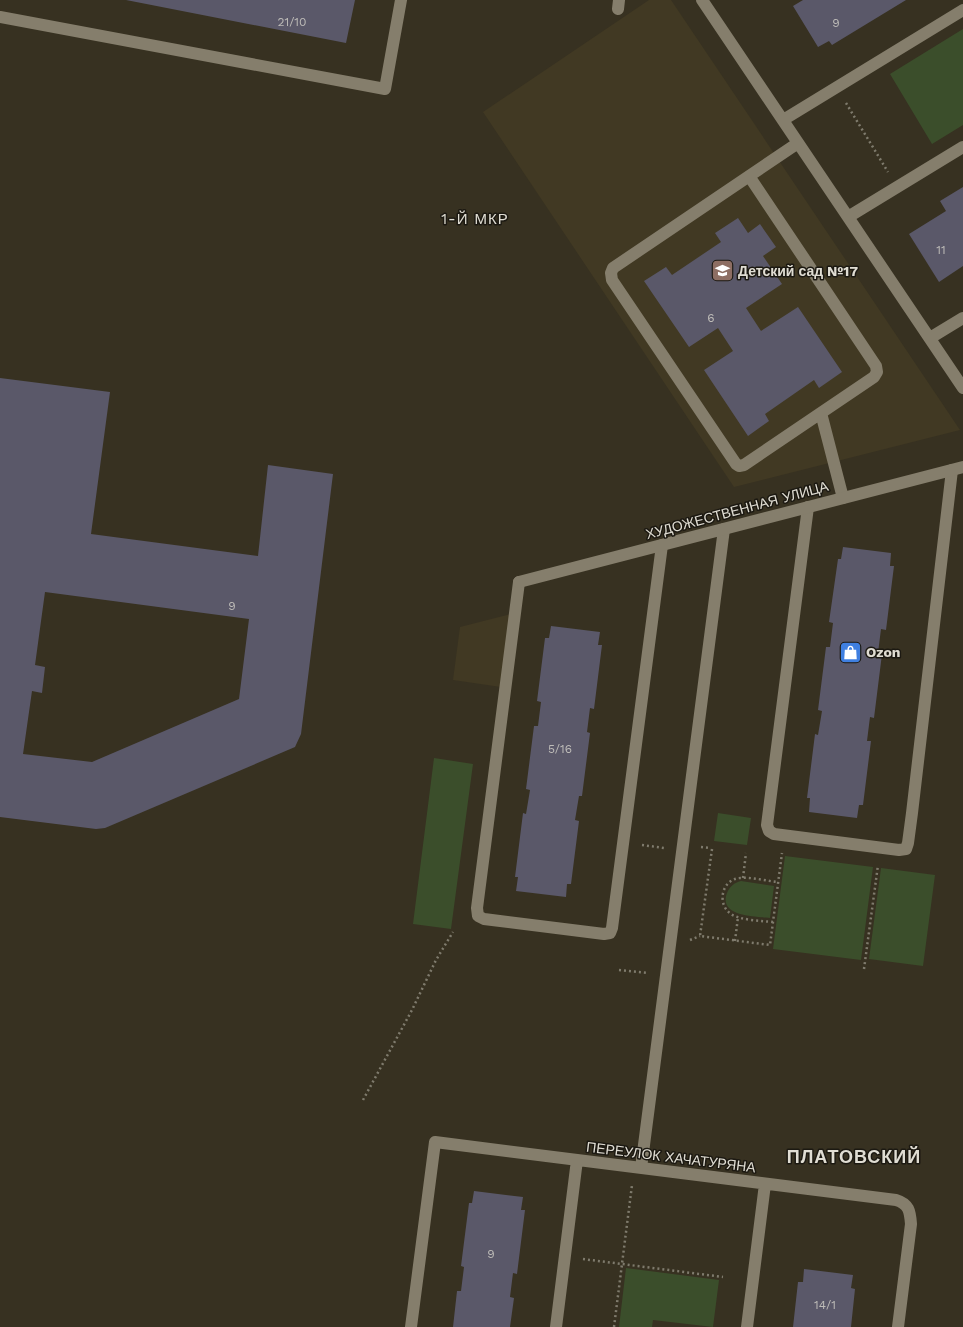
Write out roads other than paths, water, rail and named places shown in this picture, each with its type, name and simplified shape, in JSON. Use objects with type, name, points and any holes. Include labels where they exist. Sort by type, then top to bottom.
[{"type":"street","points":[[0,17],[385,89],[401,0]]},
{"type":"street","points":[[702,0],[963,388]]},
{"type":"street","points":[[783,120],[963,10]]},
{"type":"street","points":[[749,176],[876,366],[877,372],[874,377],[822,413],[744,465],[739,466],[736,464],[612,280],[610,272],[614,268],[749,176],[798,143]]},
{"type":"street","points":[[848,217],[963,147]]},
{"type":"street","points":[[930,338],[963,318]]},
{"type":"street","points":[[822,413],[843,498]]},
{"type":"street","points":[[808,507],[768,825],[769,831],[774,834],[899,850],[906,849],[958,468]]},
{"type":"street","name":"ХУДОЖЕСТВЕННАЯ УЛИЦА","points":[[662,545],[612,928],[610,933],[604,934],[484,919],[478,916],[477,908],[519,582],[958,468]]},
{"type":"street","points":[[638,1168],[724,529]]},
{"type":"street","name":"ПЕРЕУЛОК ХАЧАТУРЯНА","points":[[411,1327],[435,1142],[903,1202],[910,1212],[911,1224],[898,1327]]},
{"type":"street","points":[[556,1327],[577,1160]]},
{"type":"street","points":[[747,1327],[765,1184]]},
{"type":"place","name":"Детский сад №17","points":[[722,271]]},
{"type":"place","name":"Ozon","points":[[850,652]]},
{"type":"district","name":"1-Й МКР","points":[[475,219]]},
{"type":"district","name":"ПЛАТОВСКИЙ","points":[[854,1157]]}]
